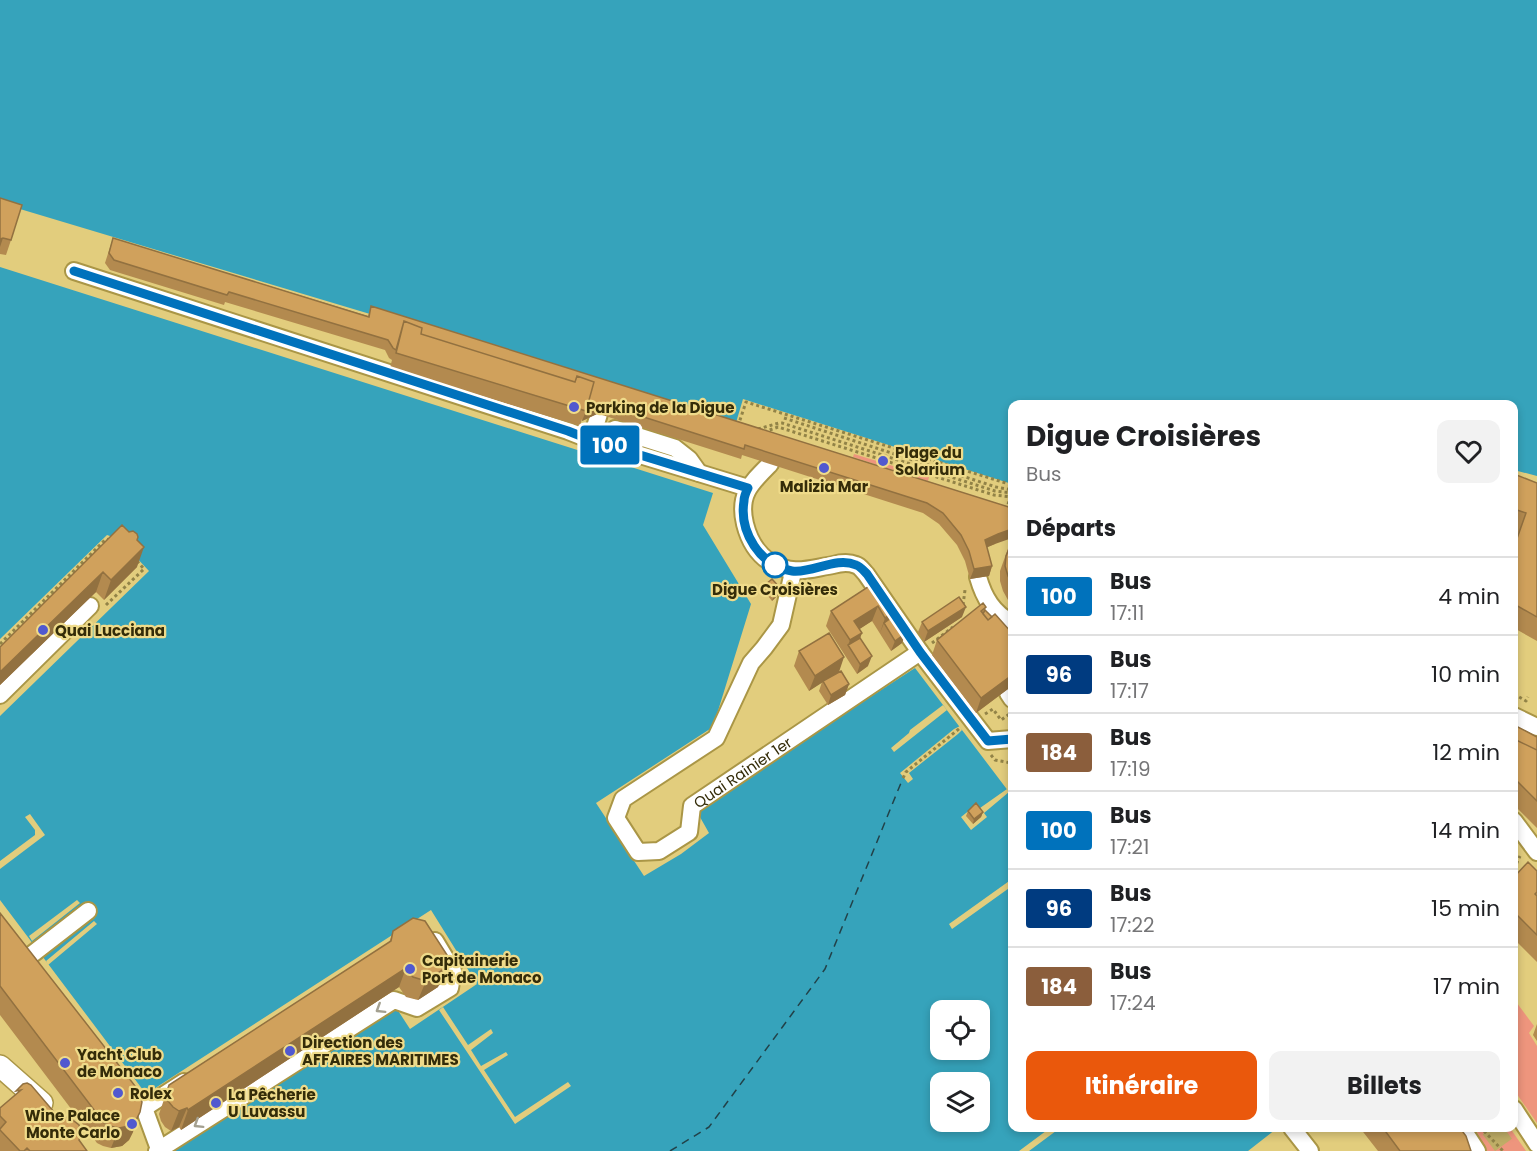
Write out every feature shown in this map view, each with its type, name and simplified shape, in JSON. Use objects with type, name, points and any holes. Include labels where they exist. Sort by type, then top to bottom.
[{"type":"main road","points":[[0,1066],[40,1100],[55,1117]]},
{"type":"street","points":[[74,271],[568,431],[595,428],[660,451]]},
{"type":"street","points":[[595,428],[699,473],[748,488]]},
{"type":"street","points":[[615,429],[675,448],[689,459],[699,473]]},
{"type":"street","points":[[770,464],[748,488],[744,500],[743,516],[747,534],[755,548],[764,558],[778,567],[793,572],[842,563],[856,565],[867,574],[920,652],[988,741],[1008,739]]},
{"type":"street","name":"Quai Rainier 1er","points":[[793,572],[781,625],[751,663],[716,738],[623,799],[616,818],[638,852],[659,851],[689,832],[692,806],[920,652]]},
{"type":"street","points":[[978,578],[986,600],[1008,620]]},
{"type":"street","points":[[0,694],[90,606]]},
{"type":"street","points":[[1518,718],[1537,727]]},
{"type":"street","points":[[1518,828],[1537,866]]},
{"type":"street","points":[[13,943],[30,964],[88,911]]},
{"type":"street","points":[[129,1089],[144,1108],[158,1150],[394,1000],[417,1008],[450,988],[453,971],[432,937],[421,934]]},
{"type":"street","points":[[144,1108],[194,1075]]},
{"type":"street","points":[[1518,1115],[1537,1144]]},
{"type":"street","points":[[1296,1132],[1310,1151]]},
{"type":"street","points":[[1465,1132],[1477,1151]]},
{"type":"path","points":[[737,430],[746,402],[851,435],[854,444],[885,451],[949,476],[980,482],[988,478],[1008,489]]},
{"type":"path","points":[[785,416],[780,426],[760,434],[758,429],[779,423],[780,426],[822,434],[854,444],[885,451],[914,454],[956,468],[980,482],[994,495],[1008,492]]},
{"type":"path","points":[[785,416],[822,434],[885,451],[949,476],[1008,490]]},
{"type":"path","points":[[820,425],[822,434]]},
{"type":"path","points":[[822,434],[830,428]]},
{"type":"path","points":[[914,454],[916,464]]},
{"type":"path","points":[[916,464],[924,458]]},
{"type":"path","points":[[947,465],[949,476]]},
{"type":"path","points":[[949,476],[956,468]]},
{"type":"path","points":[[999,507],[1006,510],[1008,504]]},
{"type":"path","points":[[0,644],[106,539],[116,542]]},
{"type":"path","points":[[90,606],[97,614],[144,569],[132,555]]},
{"type":"path","points":[[963,609],[964,590]]},
{"type":"path","points":[[920,652],[956,625]]},
{"type":"path","points":[[1518,696],[1526,701],[1528,697]]},
{"type":"path","points":[[903,778],[906,772],[966,724]]},
{"type":"path","points":[[1518,865],[1532,852]]},
{"type":"path","points":[[1485,1132],[1503,1151]]},
{"type":"shaded area","points":[[854,454],[929,477],[928,481],[853,457]]},
{"type":"shaded area","points":[[1518,1004],[1534,1026],[1529,1033],[1537,1046],[1537,1123],[1518,1096]]},
{"type":"shaded area","points":[[1477,1132],[1513,1132],[1526,1151],[1486,1151]]},
{"type":"water","points":[[0,0],[1537,0],[1537,476],[1518,471],[1518,400],[1008,400],[1008,483],[743,399],[735,426],[0,203]]},
{"type":"water","points":[[0,267],[713,493],[703,525],[751,604],[713,727],[596,803],[644,876],[681,854],[709,833],[696,810],[915,668],[1008,791],[1008,1132],[1272,1132],[1248,1151],[174,1151],[395,1006],[410,1029],[477,984],[431,910],[146,1094],[0,900],[0,716],[149,571],[119,539],[107,535],[0,639]]},
{"type":"pier","points":[[943,705],[947,710],[894,752],[891,748]]},
{"type":"pier","points":[[960,726],[962,730],[958,734],[909,773],[913,779],[908,783],[900,773]]},
{"type":"pier","points":[[1007,789],[1008,790],[984,813],[987,817],[971,830],[961,817],[976,805],[980,808]]},
{"type":"pier","points":[[30,814],[45,835],[0,869],[0,861],[35,835],[35,830],[25,817]]},
{"type":"pier","points":[[1008,882],[1008,889],[952,929],[949,924]]},
{"type":"pier","points":[[77,900],[80,903],[32,941],[29,936]]},
{"type":"pier","points":[[94,921],[97,924],[48,965],[46,961]]},
{"type":"pier","points":[[443,1007],[468,1045],[491,1029],[493,1033],[471,1050],[481,1066],[506,1052],[508,1055],[484,1070],[515,1117],[568,1082],[571,1086],[515,1124],[439,1010]]},
{"type":"pier","points":[[1045,1132],[1055,1132],[1029,1151],[1019,1151]]},
{"type":"building","points":[[0,198],[22,205],[11,240],[0,239]]},
{"type":"building","points":[[113,238],[369,317],[371,306],[1008,507],[1008,530],[985,540],[992,566],[974,569],[961,535],[943,513],[927,503],[745,445],[744,449],[603,404],[586,411],[594,382],[577,376],[575,382],[421,334],[422,328],[404,321],[396,350],[388,340],[229,292],[227,295],[114,260],[109,253]]},
{"type":"building","points":[[404,321],[422,328],[421,334],[575,382],[577,376],[594,382],[586,411],[396,353]]},
{"type":"building","points":[[1518,476],[1537,483],[1537,617],[1518,606],[1518,536],[1526,513],[1518,510]]},
{"type":"building","points":[[122,525],[129,532],[133,531],[137,534],[137,540],[144,547],[111,580],[103,572],[0,672],[0,647]]},
{"type":"building","points":[[1008,551],[1008,576],[1005,566]]},
{"type":"building","points":[[772,579],[781,589],[774,596],[765,585]]},
{"type":"building","points":[[877,581],[896,611],[885,618],[878,606],[854,621],[862,633],[850,640],[831,611]]},
{"type":"building","points":[[959,597],[966,607],[928,631],[922,622]]},
{"type":"building","points":[[983,603],[986,607],[981,611],[988,620],[995,614],[1008,629],[1008,678],[981,698],[937,640]]},
{"type":"building","points":[[985,610],[992,617],[988,620],[983,614]]},
{"type":"building","points":[[894,616],[906,633],[895,641],[884,623]]},
{"type":"building","points":[[829,633],[844,657],[815,676],[799,651]]},
{"type":"building","points":[[860,638],[872,656],[860,664],[848,645]]},
{"type":"building","points":[[841,671],[849,684],[831,695],[823,681]]},
{"type":"building","points":[[1518,727],[1537,737],[1537,750],[1518,741]]},
{"type":"building","points":[[1518,741],[1537,750],[1537,801],[1518,782]]},
{"type":"building","points":[[976,803],[983,812],[974,819],[968,811]]},
{"type":"building","points":[[1528,862],[1537,871],[1537,892],[1535,894],[1537,896],[1537,935],[1518,916],[1518,873]]},
{"type":"building","points":[[0,913],[139,1091],[142,1102],[140,1112],[129,1126],[119,1128],[104,1123],[0,986]]},
{"type":"building","points":[[413,918],[425,921],[447,955],[445,968],[426,981],[413,977],[406,968],[188,1110],[187,1108],[179,1111],[168,1101],[166,1094],[169,1085],[391,941],[393,931]]},
{"type":"building","points":[[27,1083],[60,1119],[70,1118],[79,1125],[81,1133],[79,1140],[87,1151],[30,1151],[27,1148],[20,1151],[0,1130],[6,1122],[0,1116],[0,1108],[21,1090],[16,1091],[23,1084]]},
{"type":"building","points":[[1386,1132],[1463,1132],[1471,1151],[1400,1151]]},
{"type":"ferry route","points":[[670,1151],[709,1127],[825,969],[903,778]]},
{"type":"tunnel","points":[[575,404],[574,412],[580,418],[615,429]]},
{"type":"tunnel","points":[[1494,1132],[1508,1151]]},
{"type":"bus line","name":"100","points":[[74,271],[591,440],[748,488],[744,500],[743,516],[747,534],[764,558],[778,567],[793,572],[842,563],[856,565],[867,574],[920,652],[988,741],[1008,739]]},
{"type":"place","name":"Parking de la Digue","points":[[574,407]]},
{"type":"place","name":"Plage du Solarium","points":[[883,461]]},
{"type":"place","name":"Malizia Mar","points":[[824,468]]},
{"type":"place","name":"Digue Croisières","points":[[775,565]]},
{"type":"place","name":"Quai Lucciana","points":[[43,630]]},
{"type":"place","name":"Capitainerie Port de Monaco","points":[[410,969]]},
{"type":"place","name":"Direction des AFFAIRES MARITIMES","points":[[290,1051]]},
{"type":"place","name":"Yacht Club de Monaco","points":[[65,1063]]},
{"type":"place","name":"Rolex","points":[[118,1093]]},
{"type":"place","name":"La Pêcherie U Luvassu","points":[[216,1103]]},
{"type":"place","name":"Wine Palace Monte Carlo","points":[[132,1124]]}]
